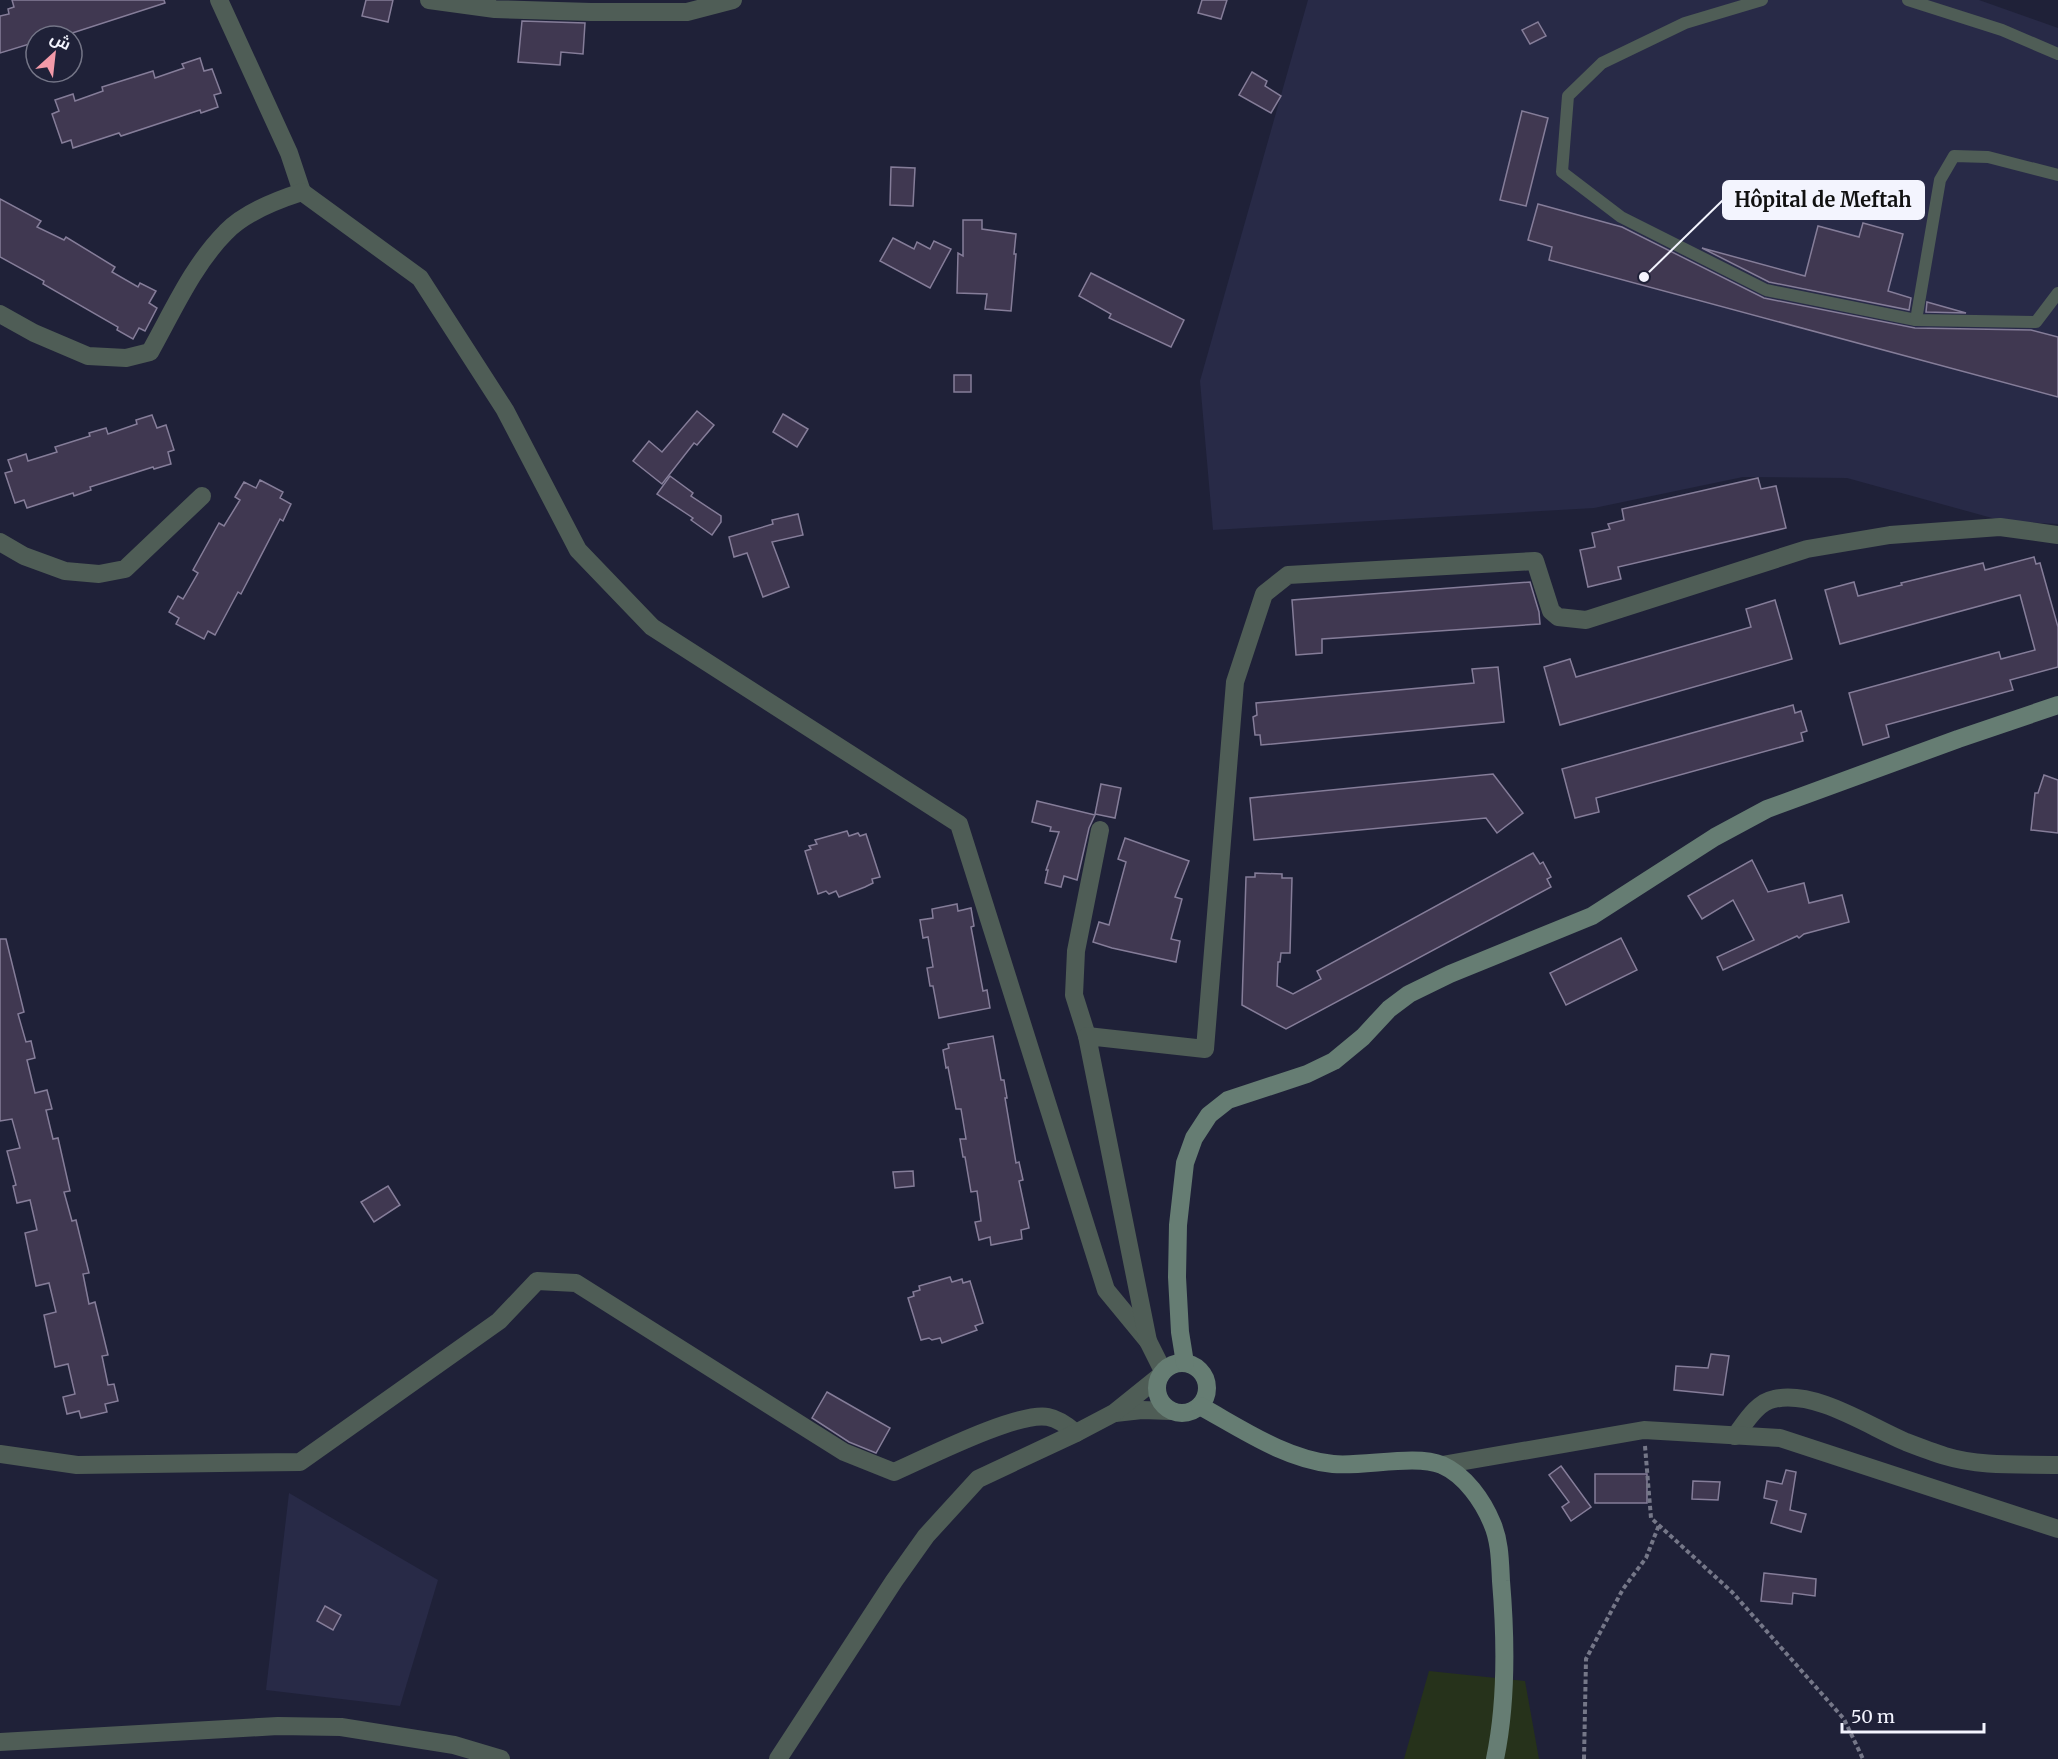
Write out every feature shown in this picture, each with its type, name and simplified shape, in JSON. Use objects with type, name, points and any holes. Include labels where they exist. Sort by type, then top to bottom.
[{"type":"main road","points":[[1185,1363],[1180,1332],[1177,1276],[1178,1225],[1185,1162],[1194,1138],[1209,1115],[1228,1100],[1306,1074],[1334,1061],[1363,1037],[1389,1009],[1409,994],[1449,974],[1592,916],[1715,837],[1767,809],[2058,705]]},
{"type":"main road","points":[[1185,1363],[1199,1370],[1207,1384],[1207,1392],[1200,1406],[1186,1414],[1171,1411],[1164,1406],[1156,1392],[1161,1373],[1170,1366],[1185,1363]]},
{"type":"main road","points":[[1200,1406],[1276,1448],[1314,1461],[1359,1465],[1420,1461],[1442,1465],[1462,1479],[1476,1495],[1492,1523],[1498,1543],[1504,1613],[1504,1665],[1495,1759]]},
{"type":"street","points":[[219,0],[289,153],[302,192],[420,278],[506,410],[578,550],[652,627],[959,824],[1106,1290],[1148,1341]]},
{"type":"street","points":[[429,0],[495,9],[591,12],[685,6],[733,0]]},
{"type":"street","points":[[0,314],[34,333],[88,356],[126,358],[150,352],[198,267],[227,231],[269,203],[302,192]]},
{"type":"street","points":[[0,542],[24,556],[65,571],[99,574],[125,569],[202,496]]},
{"type":"street","points":[[1087,1036],[1205,1049],[1235,682],[1264,594],[1288,575],[1535,561],[1551,611],[1558,617],[1586,620],[1807,549],[1890,535],[2000,527],[2058,536]]},
{"type":"street","points":[[778,1759],[926,1536],[978,1479],[1114,1413],[1161,1373],[1148,1341],[1087,1036],[1074,996],[1076,951],[1100,830]]},
{"type":"street","points":[[0,1454],[77,1465],[300,1462],[499,1321],[537,1281],[576,1283],[844,1452],[894,1472],[993,1428],[1034,1416],[1047,1416],[1059,1420],[1076,1433]]},
{"type":"street","points":[[1735,1436],[1760,1405],[1771,1399],[1791,1397],[1826,1405],[1908,1443],[1947,1456],[1981,1464],[2058,1465]]},
{"type":"street","points":[[1114,1413],[1142,1410],[1171,1411]]},
{"type":"street","points":[[1442,1465],[1644,1430],[1780,1438],[2058,1529]]},
{"type":"street","points":[[0,1742],[278,1726],[341,1727],[454,1745],[501,1759]]},
{"type":"lane","points":[[1762,0],[1685,23],[1602,63],[1568,96],[1562,172],[1621,217],[1766,290],[1916,320],[2036,322],[2054,306],[2058,293]]},
{"type":"lane","points":[[1908,0],[2002,30],[2058,54]]},
{"type":"lane","points":[[1916,320],[1940,180],[1954,156],[1988,157],[2058,175]]},
{"type":"path","points":[[1644,1430],[1652,1518],[1732,1592],[1844,1719],[1863,1759]]},
{"type":"path","points":[[1584,1759],[1586,1659],[1623,1589],[1646,1558],[1659,1525]]},
{"type":"shaded area","points":[[1308,0],[1979,0],[2058,28],[2058,524],[2003,521],[1847,478],[1743,477],[1594,508],[1213,530],[1200,381]]},
{"type":"shaded area","points":[[289,1493],[438,1580],[400,1706],[266,1690]]},
{"type":"green space","points":[[1429,1671],[1525,1681],[1539,1759],[1404,1759]]},
{"type":"building","points":[[12,0],[164,0],[165,3],[84,29],[84,24],[24,24],[24,46],[0,53],[0,16],[9,14],[8,9],[14,7]]},
{"type":"building","points":[[366,0],[393,0],[388,22],[362,16]]},
{"type":"building","points":[[1202,0],[1227,0],[1221,19],[1198,13]]},
{"type":"building","points":[[522,21],[585,23],[583,54],[561,52],[560,65],[518,62]]},
{"type":"building","points":[[1538,22],[1546,36],[1530,44],[1522,30]]},
{"type":"building","points":[[200,58],[204,71],[212,69],[221,93],[214,95],[218,107],[201,113],[200,110],[121,136],[119,133],[73,148],[71,140],[62,143],[52,114],[59,111],[55,100],[73,94],[75,101],[103,91],[102,87],[153,71],[155,78],[184,68],[182,64]]},
{"type":"building","points":[[1252,72],[1267,81],[1265,86],[1281,96],[1271,113],[1239,95]]},
{"type":"building","points":[[1522,111],[1548,118],[1526,206],[1500,200]]},
{"type":"building","points":[[891,167],[915,168],[913,206],[890,205]]},
{"type":"building","points":[[0,199],[41,221],[37,227],[64,240],[66,237],[115,267],[112,272],[138,287],[140,283],[156,291],[149,303],[157,308],[145,331],[139,328],[133,339],[117,330],[118,327],[43,284],[44,281],[0,257]]},
{"type":"building","points":[[1538,204],[1622,227],[1764,298],[1915,328],[2031,330],[2058,337],[2058,397],[1549,260],[1552,247],[1528,240]]},
{"type":"building","points":[[963,220],[982,220],[982,229],[1016,234],[1011,311],[985,309],[987,294],[957,293],[958,253],[963,256]]},
{"type":"building","points":[[1863,223],[1903,234],[1888,291],[1911,298],[1909,310],[1769,282],[1702,248],[1805,276],[1818,226],[1859,237]]},
{"type":"building","points":[[893,238],[914,249],[917,242],[930,249],[934,241],[951,249],[930,288],[880,261]]},
{"type":"building","points":[[1091,273],[1184,320],[1171,347],[1109,318],[1111,314],[1079,296]]},
{"type":"building","points":[[1927,302],[1966,313],[1926,312]]},
{"type":"building","points":[[954,375],[971,375],[971,392],[954,392]]},
{"type":"building","points":[[697,411],[714,425],[697,445],[694,443],[662,484],[633,461],[649,441],[662,452]]},
{"type":"building","points":[[783,414],[808,429],[797,447],[773,432]]},
{"type":"building","points":[[152,415],[157,428],[166,425],[174,450],[168,452],[171,464],[154,469],[153,467],[90,487],[91,490],[74,496],[73,493],[27,508],[24,500],[15,503],[5,473],[12,471],[8,460],[26,454],[28,461],[57,452],[55,447],[90,436],[89,433],[106,428],[108,434],[137,424],[136,420]]},
{"type":"building","points":[[670,476],[693,493],[691,496],[721,516],[721,522],[712,535],[691,520],[693,518],[657,494]]},
{"type":"building","points":[[1758,478],[1761,489],[1776,486],[1786,528],[1618,567],[1621,579],[1588,587],[1580,550],[1595,547],[1592,533],[1610,529],[1608,524],[1624,520],[1622,509]]},
{"type":"building","points":[[260,480],[283,492],[280,498],[291,504],[283,521],[280,519],[241,594],[238,592],[215,635],[208,631],[204,639],[176,624],[179,618],[169,612],[178,596],[183,599],[198,573],[193,570],[219,523],[224,526],[240,500],[235,497],[244,482],[256,488]]},
{"type":"building","points":[[798,514],[803,535],[772,542],[789,587],[763,597],[747,553],[734,557],[729,537],[773,524],[772,520]]},
{"type":"building","points":[[2034,557],[2036,564],[2040,563],[2058,627],[2058,667],[2010,680],[2013,690],[1886,725],[1889,737],[1863,745],[1849,693],[1999,652],[2001,659],[2035,650],[2020,595],[1840,644],[1825,590],[1854,582],[1858,596],[1983,563],[1985,570]]},
{"type":"building","points":[[1530,582],[1539,612],[1540,624],[1322,639],[1322,653],[1296,655],[1292,600]]},
{"type":"building","points":[[1775,600],[1792,659],[1560,725],[1544,667],[1570,659],[1576,677],[1751,627],[1746,609]]},
{"type":"building","points":[[1498,667],[1504,722],[1261,745],[1260,735],[1255,735],[1253,717],[1257,715],[1256,703],[1474,683],[1472,669]]},
{"type":"building","points":[[1793,705],[1795,713],[1801,711],[1807,731],[1801,733],[1803,741],[1596,798],[1599,812],[1575,818],[1562,769]]},
{"type":"building","points":[[1493,774],[1523,813],[1497,833],[1486,818],[1254,840],[1250,798]]},
{"type":"building","points":[[2044,775],[2058,780],[2058,833],[2031,830],[2035,793],[2038,793]]},
{"type":"building","points":[[1101,784],[1121,788],[1115,818],[1095,814]]},
{"type":"building","points":[[1037,801],[1095,815],[1089,828],[1077,880],[1064,876],[1061,887],[1045,883],[1048,870],[1046,870],[1059,832],[1050,831],[1051,827],[1032,822]]},
{"type":"building","points":[[847,831],[849,836],[858,833],[860,836],[866,834],[880,877],[872,879],[873,883],[865,887],[839,897],[836,891],[829,894],[826,891],[818,894],[805,851],[811,849],[809,846],[817,844],[815,840]]},
{"type":"building","points":[[1125,838],[1189,861],[1175,897],[1182,899],[1171,939],[1180,941],[1176,962],[1093,942],[1099,922],[1109,925],[1126,862],[1118,859]]},
{"type":"building","points":[[1533,853],[1540,864],[1543,862],[1551,877],[1547,879],[1551,887],[1286,1029],[1242,1005],[1246,877],[1255,877],[1255,873],[1282,874],[1282,878],[1292,878],[1290,953],[1281,953],[1280,962],[1278,962],[1277,986],[1293,994],[1321,979],[1317,971]]},
{"type":"building","points":[[1752,860],[1768,892],[1804,883],[1809,903],[1842,895],[1849,922],[1804,934],[1799,938],[1797,936],[1723,970],[1717,957],[1754,940],[1733,900],[1702,919],[1688,896]]},
{"type":"building","points":[[957,904],[958,911],[971,908],[974,926],[971,927],[983,991],[987,990],[990,1008],[939,1018],[927,968],[933,967],[928,937],[923,938],[920,920],[933,918],[932,909]]},
{"type":"building","points":[[1621,938],[1637,970],[1566,1005],[1550,973]]},
{"type":"building","points":[[0,939],[6,939],[24,1012],[18,1014],[26,1042],[31,1041],[35,1058],[27,1060],[35,1093],[47,1090],[52,1109],[46,1110],[53,1139],[58,1138],[70,1191],[64,1192],[72,1221],[76,1220],[89,1273],[83,1274],[89,1304],[95,1302],[108,1355],[102,1356],[108,1385],[114,1384],[118,1401],[105,1404],[107,1412],[81,1418],[79,1411],[67,1414],[63,1397],[75,1394],[68,1364],[55,1367],[44,1315],[56,1312],[49,1283],[36,1286],[25,1233],[37,1230],[30,1200],[17,1203],[13,1186],[16,1185],[7,1151],[20,1148],[12,1119],[0,1121]]},
{"type":"building","points":[[993,1036],[1001,1080],[1004,1080],[1016,1163],[1019,1162],[1023,1180],[1019,1181],[1029,1228],[1021,1230],[1022,1239],[991,1245],[990,1237],[979,1240],[975,1222],[981,1221],[977,1191],[971,1192],[960,1139],[966,1139],[961,1109],[956,1109],[943,1050],[949,1048],[948,1044]]},
{"type":"building","points":[[913,1171],[914,1186],[895,1188],[893,1172]]},
{"type":"building","points":[[388,1186],[400,1205],[374,1222],[361,1202]]},
{"type":"building","points":[[950,1277],[952,1282],[962,1279],[963,1283],[970,1281],[983,1323],[975,1326],[977,1330],[942,1343],[940,1338],[921,1340],[908,1298],[914,1296],[913,1292],[920,1290],[919,1286]]},
{"type":"building","points":[[1711,1354],[1729,1356],[1723,1395],[1674,1390],[1676,1366],[1708,1368]]},
{"type":"building","points":[[827,1392],[890,1428],[876,1453],[849,1442],[812,1418]]},
{"type":"building","points":[[1561,1466],[1591,1507],[1571,1521],[1562,1507],[1569,1502],[1549,1475]]},
{"type":"building","points":[[1786,1470],[1796,1472],[1790,1510],[1806,1514],[1801,1532],[1771,1523],[1777,1501],[1764,1498],[1767,1481],[1782,1484]]},
{"type":"building","points":[[1595,1474],[1647,1474],[1647,1503],[1595,1503]]},
{"type":"building","points":[[1693,1481],[1720,1482],[1718,1500],[1692,1499]]},
{"type":"building","points":[[1764,1573],[1816,1579],[1815,1596],[1793,1593],[1792,1604],[1761,1601]]},
{"type":"building","points":[[325,1606],[341,1615],[333,1630],[317,1621]]},
{"type":"place","name":"Hôpital de Meftah","points":[[1644,277]]}]
